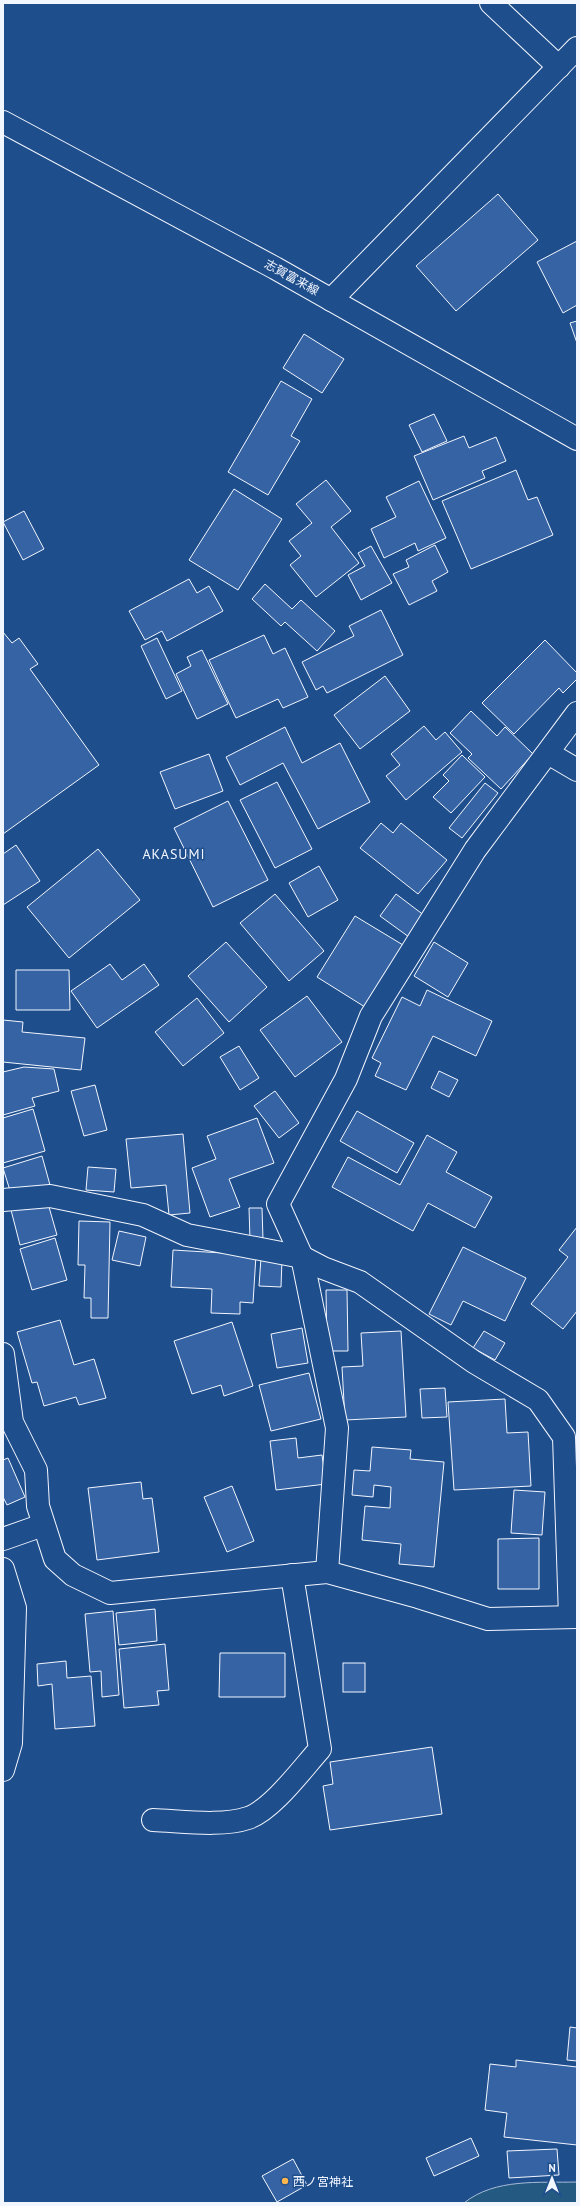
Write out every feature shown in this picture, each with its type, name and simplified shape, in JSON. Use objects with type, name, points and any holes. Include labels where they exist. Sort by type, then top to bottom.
[{"type":"street","points":[[491,3],[559,67]]},
{"type":"street","points":[[331,300],[577,48]]},
{"type":"street","name":"志賀富来線","points":[[3,122],[275,268],[577,439]]},
{"type":"street","points":[[327,1572],[337,1428],[302,1257],[278,1204],[346,1079],[371,1016],[475,850],[577,713]]},
{"type":"street","points":[[548,753],[577,770]]},
{"type":"street","points":[[3,1200],[50,1196],[143,1215],[187,1235],[302,1257],[323,1268],[360,1282],[474,1362],[538,1400],[564,1437],[574,1617],[488,1619],[418,1596],[327,1572],[110,1593],[73,1575],[55,1559],[38,1506],[36,1470],[12,1422],[3,1354]]},
{"type":"street","points":[[3,1539],[43,1525]]},
{"type":"street","points":[[3,1569],[15,1608],[11,1743],[3,1770]]},
{"type":"street","points":[[153,1820],[225,1822],[248,1818],[265,1808],[320,1749],[292,1575]]},
{"type":"shaded area","points":[[533,2182],[577,2182],[577,2203],[464,2203],[489,2189],[503,2186]]},
{"type":"building","points":[[498,194],[538,240],[456,311],[416,266]]},
{"type":"building","points":[[577,241],[577,305],[563,313],[537,262]]},
{"type":"building","points":[[577,321],[577,343],[570,323]]},
{"type":"building","points":[[304,334],[344,359],[322,393],[283,368]]},
{"type":"building","points":[[281,381],[312,399],[291,436],[300,441],[268,495],[228,472]]},
{"type":"building","points":[[434,414],[447,441],[422,452],[409,425]]},
{"type":"building","points":[[464,436],[469,448],[496,437],[506,461],[482,471],[485,478],[433,500],[414,456]]},
{"type":"building","points":[[516,470],[528,500],[537,497],[553,535],[471,569],[442,501]]},
{"type":"building","points":[[326,480],[351,511],[331,527],[359,563],[316,597],[290,565],[301,556],[289,541],[312,523],[296,504]]},
{"type":"building","points":[[419,481],[446,538],[418,551],[415,543],[384,558],[371,529],[396,517],[386,497]]},
{"type":"building","points":[[234,489],[282,519],[238,590],[189,560]]},
{"type":"building","points":[[24,511],[44,549],[23,560],[3,522]]},
{"type":"building","points":[[435,545],[448,572],[432,581],[437,591],[409,605],[393,574],[409,567],[406,560]]},
{"type":"building","points":[[371,546],[392,583],[361,600],[348,575],[365,566],[358,553]]},
{"type":"building","points":[[189,579],[197,593],[209,586],[223,611],[167,641],[162,631],[145,640],[129,611]]},
{"type":"building","points":[[265,584],[292,609],[301,600],[335,631],[317,651],[285,622],[281,626],[252,599]]},
{"type":"building","points":[[381,610],[403,655],[327,693],[323,686],[316,690],[302,662],[354,636],[349,626]]},
{"type":"building","points":[[3,632],[12,643],[19,638],[38,664],[30,669],[99,765],[3,834]]},
{"type":"building","points":[[264,635],[273,654],[285,648],[308,697],[283,708],[278,699],[236,718],[209,660]]},
{"type":"building","points":[[157,638],[182,691],[166,699],[141,646]]},
{"type":"building","points":[[545,640],[577,673],[577,679],[563,693],[559,688],[514,734],[482,703]]},
{"type":"building","points":[[202,650],[228,704],[197,719],[176,674],[191,666],[187,657]]},
{"type":"building","points":[[385,676],[410,711],[360,749],[334,715]]},
{"type":"building","points":[[471,711],[497,736],[505,727],[533,754],[501,789],[468,758],[472,754],[450,733]]},
{"type":"building","points":[[424,726],[436,740],[445,732],[462,752],[406,800],[386,776],[400,765],[391,754]]},
{"type":"building","points":[[285,727],[302,763],[340,743],[370,802],[318,829],[283,763],[240,785],[226,757]]},
{"type":"building","points":[[209,754],[223,791],[175,809],[160,772]]},
{"type":"building","points":[[462,755],[485,777],[451,813],[433,797],[449,781],[443,775]]},
{"type":"building","points":[[277,782],[312,849],[275,868],[240,800]]},
{"type":"building","points":[[485,783],[498,793],[462,838],[449,828]]},
{"type":"building","points":[[228,801],[268,880],[213,907],[174,828]]},
{"type":"building","points":[[381,823],[393,833],[401,823],[447,860],[418,894],[360,848]]},
{"type":"building","points":[[16,845],[40,881],[3,905],[3,854]]},
{"type":"building","points":[[98,849],[140,900],[69,958],[27,907]]},
{"type":"building","points":[[319,866],[338,900],[308,917],[289,883]]},
{"type":"building","points":[[275,894],[324,951],[289,981],[240,923]]},
{"type":"building","points":[[396,894],[425,916],[409,937],[380,916]]},
{"type":"building","points":[[355,916],[403,945],[365,1007],[317,977]]},
{"type":"building","points":[[226,942],[267,987],[229,1022],[188,976]]},
{"type":"building","points":[[434,942],[468,963],[448,997],[414,976]]},
{"type":"building","points":[[110,964],[122,980],[144,964],[159,985],[97,1028],[71,991]]},
{"type":"building","points":[[16,970],[69,970],[70,1010],[16,1010]]},
{"type":"building","points":[[427,990],[492,1021],[476,1056],[433,1036],[406,1090],[375,1076],[381,1063],[372,1058],[402,997],[420,1006]]},
{"type":"building","points":[[307,996],[342,1042],[295,1077],[260,1030]]},
{"type":"building","points":[[197,998],[224,1033],[183,1066],[155,1032]]},
{"type":"building","points":[[3,1020],[23,1022],[22,1032],[85,1038],[81,1070],[3,1062]]},
{"type":"building","points":[[239,1046],[259,1078],[240,1090],[220,1057]]},
{"type":"building","points":[[24,1067],[54,1069],[59,1091],[32,1098],[35,1106],[3,1115],[3,1072]]},
{"type":"building","points":[[439,1071],[458,1080],[449,1097],[431,1088]]},
{"type":"building","points":[[95,1085],[107,1130],[84,1136],[71,1091]]},
{"type":"building","points":[[275,1091],[299,1123],[279,1138],[254,1106]]},
{"type":"building","points":[[33,1109],[45,1151],[3,1163],[3,1118]]},
{"type":"building","points":[[357,1111],[414,1143],[397,1173],[340,1141]]},
{"type":"building","points":[[257,1118],[274,1163],[229,1179],[240,1207],[210,1217],[192,1168],[216,1159],[207,1136]]},
{"type":"building","points":[[183,1134],[190,1213],[169,1215],[166,1185],[131,1188],[126,1139]]},
{"type":"building","points":[[427,1135],[457,1152],[446,1172],[492,1197],[475,1228],[428,1203],[413,1231],[332,1187],[348,1157],[400,1185]]},
{"type":"building","points":[[42,1156],[50,1185],[12,1197],[3,1168]]},
{"type":"building","points":[[88,1167],[116,1169],[114,1192],[86,1190]]},
{"type":"building","points":[[47,1200],[57,1235],[20,1245],[11,1210]]},
{"type":"building","points":[[249,1208],[262,1208],[263,1240],[250,1240]]},
{"type":"building","points":[[79,1221],[110,1222],[108,1318],[91,1318],[91,1298],[84,1298],[85,1265],[78,1265]]},
{"type":"building","points":[[577,1227],[577,1311],[563,1329],[531,1304],[568,1257],[559,1250]]},
{"type":"building","points":[[119,1231],[146,1237],[140,1266],[112,1260]]},
{"type":"building","points":[[55,1238],[67,1280],[32,1290],[20,1249]]},
{"type":"building","points":[[463,1247],[526,1278],[505,1321],[463,1301],[451,1325],[429,1314]]},
{"type":"building","points":[[173,1250],[256,1255],[253,1303],[240,1302],[240,1314],[211,1313],[212,1289],[171,1287]]},
{"type":"building","points":[[261,1258],[282,1259],[281,1287],[259,1286]]},
{"type":"building","points":[[326,1290],[347,1290],[348,1351],[327,1351]]},
{"type":"building","points":[[60,1320],[74,1365],[94,1359],[106,1398],[79,1405],[76,1397],[44,1406],[37,1382],[32,1383],[17,1332]]},
{"type":"building","points":[[232,1322],[253,1386],[224,1396],[221,1385],[192,1394],[174,1341]]},
{"type":"building","points":[[302,1328],[308,1363],[277,1368],[271,1334]]},
{"type":"building","points":[[401,1331],[406,1417],[345,1420],[342,1367],[363,1366],[361,1333]]},
{"type":"building","points":[[484,1331],[505,1343],[495,1360],[473,1348]]},
{"type":"building","points":[[309,1373],[321,1419],[271,1431],[259,1385]]},
{"type":"building","points":[[445,1388],[447,1417],[422,1418],[420,1389]]},
{"type":"building","points":[[505,1399],[507,1433],[528,1432],[531,1486],[454,1490],[448,1402]]},
{"type":"building","points":[[296,1438],[298,1458],[322,1455],[326,1484],[276,1490],[270,1441]]},
{"type":"building","points":[[372,1447],[411,1450],[410,1459],[444,1462],[434,1567],[399,1564],[401,1544],[362,1540],[365,1506],[390,1508],[391,1487],[374,1485],[373,1497],[352,1495],[354,1470],[370,1471]]},
{"type":"building","points":[[8,1458],[25,1497],[7,1505],[3,1497],[3,1460]]},
{"type":"building","points":[[141,1482],[143,1499],[152,1498],[159,1552],[97,1560],[88,1488]]},
{"type":"building","points":[[232,1486],[254,1541],[227,1552],[204,1497]]},
{"type":"building","points":[[514,1490],[545,1492],[542,1535],[511,1533]]},
{"type":"building","points":[[539,1538],[539,1589],[498,1589],[498,1539]]},
{"type":"building","points":[[155,1609],[157,1641],[119,1645],[116,1613]]},
{"type":"building","points":[[113,1611],[119,1695],[102,1697],[101,1671],[90,1672],[85,1614]]},
{"type":"building","points":[[165,1644],[169,1690],[157,1691],[159,1705],[124,1708],[119,1649]]},
{"type":"building","points":[[220,1653],[285,1653],[285,1697],[219,1697]]},
{"type":"building","points":[[66,1661],[67,1678],[91,1676],[95,1726],[55,1729],[52,1684],[38,1686],[37,1664]]},
{"type":"building","points":[[343,1663],[365,1663],[365,1692],[343,1692]]},
{"type":"building","points":[[432,1747],[442,1814],[330,1830],[323,1786],[333,1784],[330,1762]]},
{"type":"building","points":[[570,2027],[577,2028],[577,2061],[567,2060]]},
{"type":"building","points":[[516,2060],[577,2067],[577,2145],[504,2137],[507,2113],[485,2110],[490,2064],[516,2067]]},
{"type":"building","points":[[471,2138],[479,2156],[434,2176],[426,2158]]},
{"type":"building","points":[[557,2149],[559,2175],[509,2178],[507,2151]]},
{"type":"building","name":"西ノ宮神社","points":[[293,2159],[307,2185],[277,2202],[262,2176]]},
{"type":"place","name":"西ノ宮神社","points":[[285,2181]]},
{"type":"district","name":"AKASUMI","points":[[174,854]]}]
